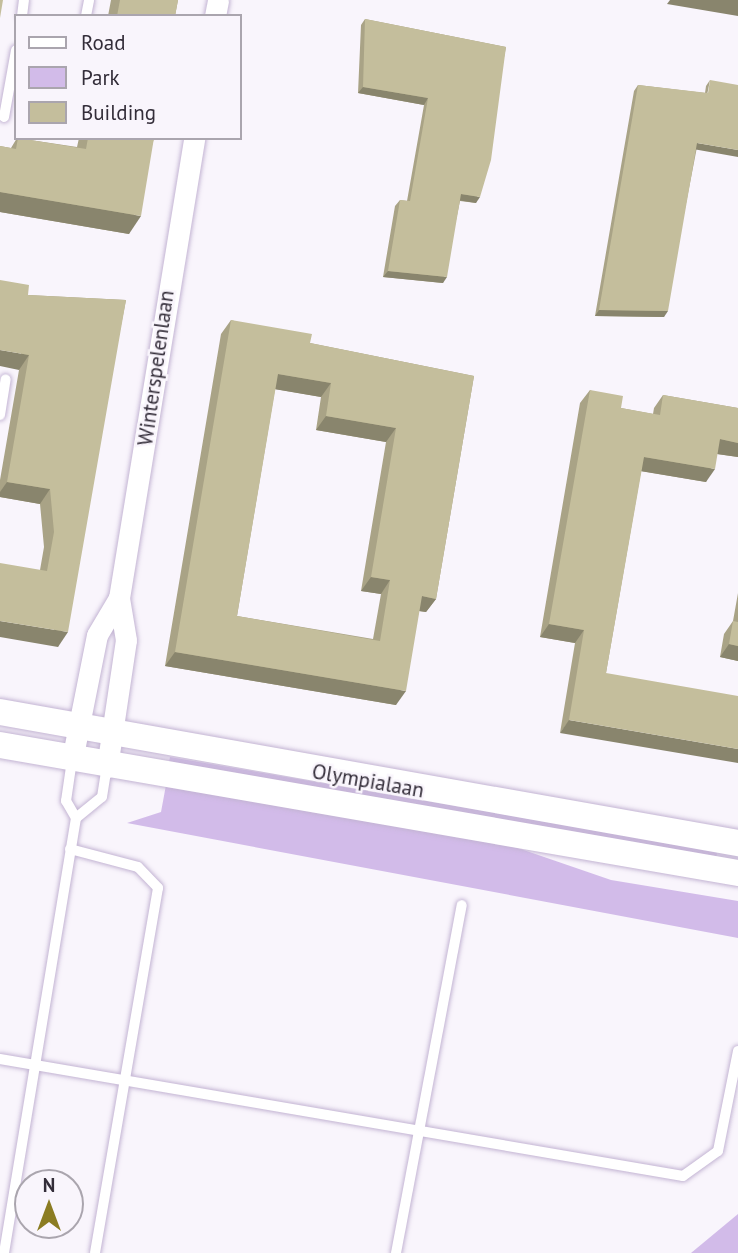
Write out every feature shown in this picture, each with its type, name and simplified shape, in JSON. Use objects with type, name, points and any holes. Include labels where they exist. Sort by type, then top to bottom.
[{"type":"street","name":"Winterspelenlaan","points":[[107,767],[125,640],[119,598],[194,140]]},
{"type":"street","name":"Winterspelenlaan","points":[[72,760],[96,635],[119,598]]},
{"type":"street","name":"Olympialaan","points":[[0,712],[78,728],[738,843]]},
{"type":"street","name":"Olympialaan","points":[[0,745],[107,767],[738,873]]},
{"type":"lane","points":[[7,117],[14,65]]},
{"type":"lane","points":[[0,415],[6,379]]},
{"type":"lane","points":[[72,760],[66,801],[76,818]]},
{"type":"lane","points":[[4,1253],[76,818],[102,797],[107,767]]},
{"type":"lane","points":[[70,849],[138,867],[158,888],[127,1082],[95,1253]]},
{"type":"lane","points":[[396,1253],[462,905]]},
{"type":"lane","points":[[0,1059],[419,1133],[683,1176],[718,1151],[738,1051]]},
{"type":"green space","points":[[170,757],[717,851],[716,862],[168,768]]},
{"type":"green space","points":[[166,785],[515,847],[611,880],[738,901],[738,938],[127,823],[161,812]]},
{"type":"green space","points":[[738,1214],[738,1253],[691,1253]]},
{"type":"building","points":[[120,0],[178,0],[175,14],[117,14]]},
{"type":"building","points":[[365,19],[506,47],[491,160],[480,197],[461,194],[447,277],[388,271],[400,200],[410,201],[428,98],[363,87]]},
{"type":"building","points":[[710,80],[738,85],[738,150],[697,143],[668,311],[599,310],[638,85],[708,93]]},
{"type":"building","points":[[18,140],[86,149],[88,140],[154,140],[141,216],[0,192],[0,146],[16,149]]},
{"type":"building","points":[[0,280],[29,285],[28,295],[126,300],[68,632],[0,621],[0,563],[47,571],[54,532],[50,489],[7,482],[29,355],[0,350]]},
{"type":"building","points":[[231,320],[312,334],[310,343],[474,376],[436,599],[422,596],[406,691],[175,652]],"holes":[[[278,374],[331,383],[326,416],[396,428],[371,577],[390,580],[380,641],[237,616]]]},
{"type":"building","points":[[590,390],[623,396],[621,408],[660,415],[663,395],[738,408],[738,443],[720,439],[715,469],[644,457],[606,673],[738,696],[738,749],[569,720],[584,630],[549,624]]},
{"type":"building","points":[[733,621],[738,622],[738,646],[729,644]]}]
